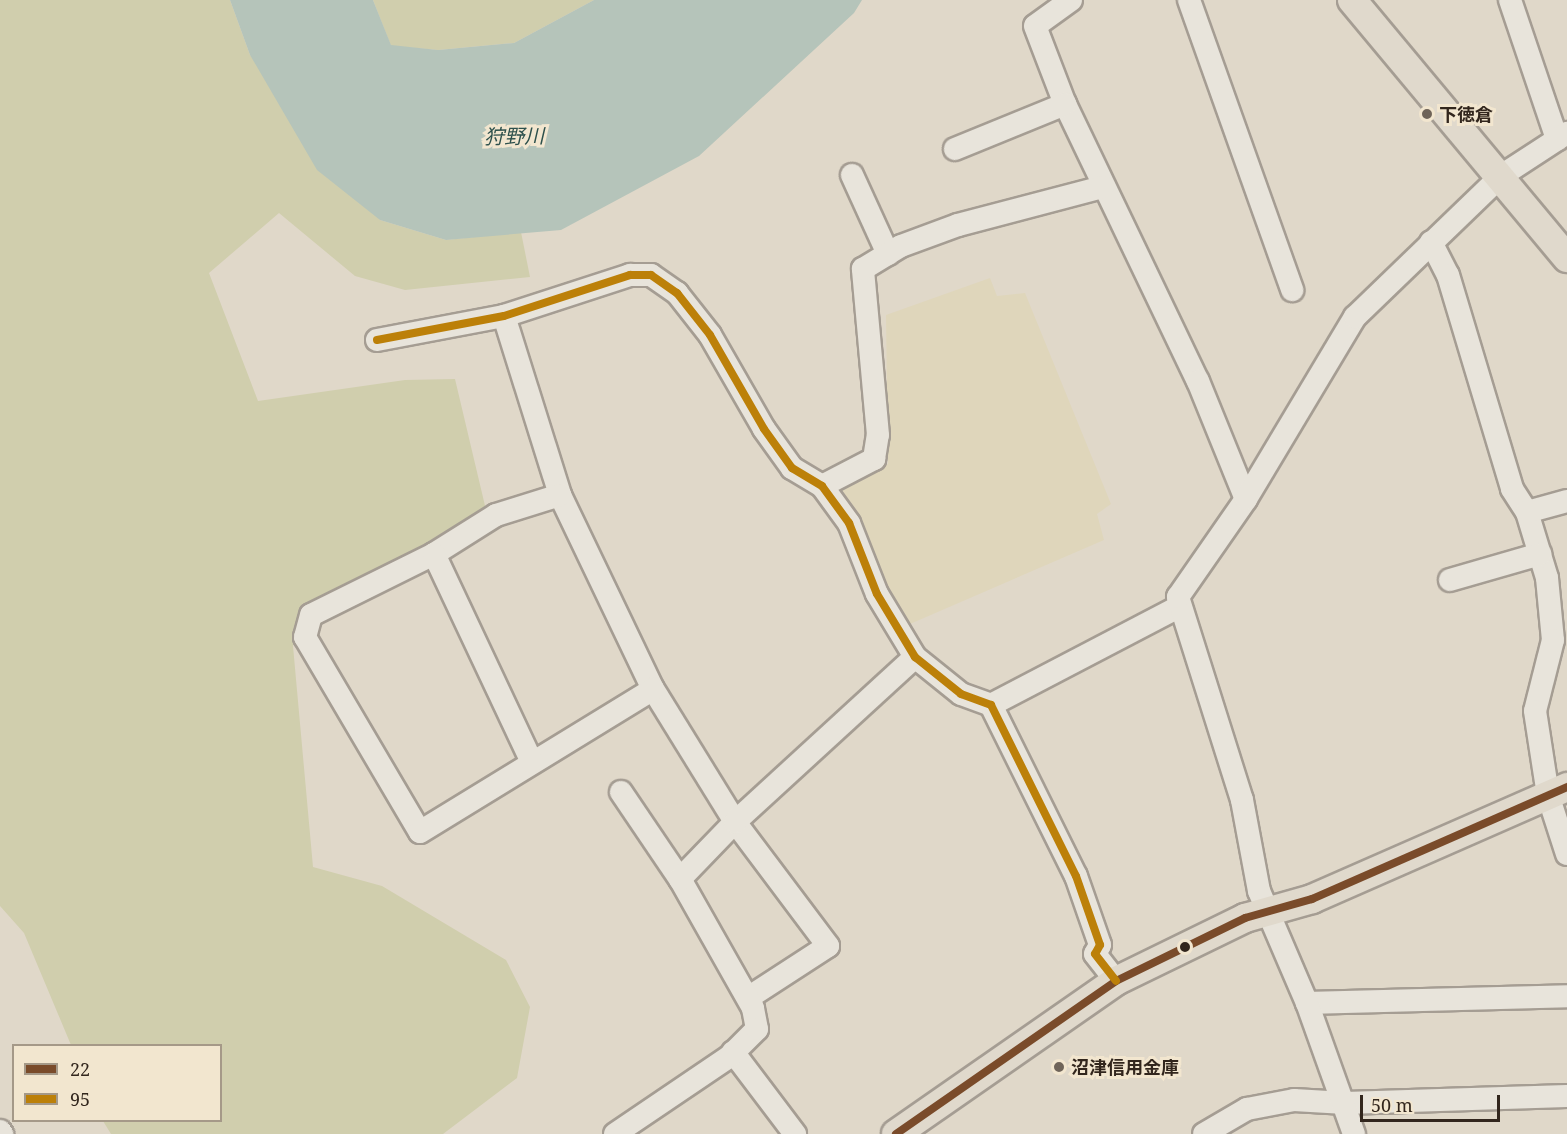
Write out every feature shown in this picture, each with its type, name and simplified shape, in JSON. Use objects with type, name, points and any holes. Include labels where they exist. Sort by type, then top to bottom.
[{"type":"main road","points":[[1352,0],[1502,176],[1567,258]]},
{"type":"main road","points":[[896,1134],[1116,981],[1266,910],[1312,899],[1557,791]]},
{"type":"street","points":[[1071,0],[1035,26],[1065,104],[1198,381],[1246,499]]},
{"type":"street","points":[[1189,0],[1292,290]]},
{"type":"street","points":[[1354,1134],[1345,1103],[1306,1003],[1259,891],[1242,800],[1178,597],[1246,499],[1355,317],[1502,176],[1562,136],[1510,0]]},
{"type":"street","points":[[955,148],[1065,104]]},
{"type":"street","points":[[852,176],[888,254]]},
{"type":"street","points":[[822,486],[874,459],[878,435],[863,269],[888,254],[958,225],[1103,187]]},
{"type":"street","points":[[1431,242],[1441,256],[1457,302],[1512,489],[1527,512],[1540,554],[1553,627],[1551,650],[1535,706],[1557,791],[1567,854]]},
{"type":"street","points":[[376,340],[504,316],[630,275],[651,275],[677,293],[710,335],[764,429],[792,468],[822,486],[849,523],[877,594],[915,657],[961,694],[991,705],[1076,876],[1100,945],[1095,954],[1116,981]]},
{"type":"street","points":[[504,316],[561,495],[653,689],[735,822],[828,946],[748,998]]},
{"type":"street","points":[[561,495],[496,515],[434,554],[311,615],[305,637],[420,832],[653,689]]},
{"type":"street","points":[[1527,512],[1567,501]]},
{"type":"street","points":[[434,554],[532,762]]},
{"type":"street","points":[[1450,580],[1540,554]]},
{"type":"street","points":[[991,705],[1180,606]]},
{"type":"street","points":[[680,879],[735,822],[915,657]]},
{"type":"street","points":[[615,1134],[733,1053],[757,1029],[748,998],[680,879],[621,792]]},
{"type":"street","points":[[1306,1003],[1567,996]]},
{"type":"street","points":[[733,1053],[795,1134]]},
{"type":"street","points":[[1204,1134],[1247,1109],[1294,1100],[1345,1103],[1567,1096]]},
{"type":"shaded area","points":[[0,0],[230,0],[250,55],[380,220],[446,240],[521,232],[530,277],[405,290],[355,276],[279,213],[209,273],[258,401],[405,380],[455,379],[486,510],[309,608],[293,646],[313,867],[382,886],[506,960],[530,1007],[517,1078],[443,1134],[111,1134],[104,1122],[222,1122],[222,1044],[71,1044],[24,933],[0,906]]},
{"type":"shaded area","points":[[373,0],[594,0],[514,43],[438,50],[391,46]]},
{"type":"shaded area","points":[[990,278],[997,296],[1025,293],[1111,504],[1097,514],[1104,540],[903,627],[835,489],[888,464],[886,315]]},
{"type":"water","name":"狩野川","points":[[230,0],[373,0],[391,45],[438,50],[514,43],[594,0],[862,0],[854,13],[699,156],[561,230],[446,240],[380,220],[317,170],[250,55]]},
{"type":"transit line","name":"95","points":[[377,340],[504,316],[630,275],[651,275],[677,293],[710,335],[764,429],[792,468],[822,486],[849,523],[877,594],[915,657],[961,694],[991,705],[1076,876],[1100,945],[1095,954],[1116,981]]},
{"type":"transit line","name":"22","points":[[896,1134],[1116,981],[1245,918],[1312,899],[1567,787]]},
{"type":"place","name":"下徳倉","points":[[1427,114]]},
{"type":"place","name":"沼津信用金庫","points":[[1059,1067]]}]
